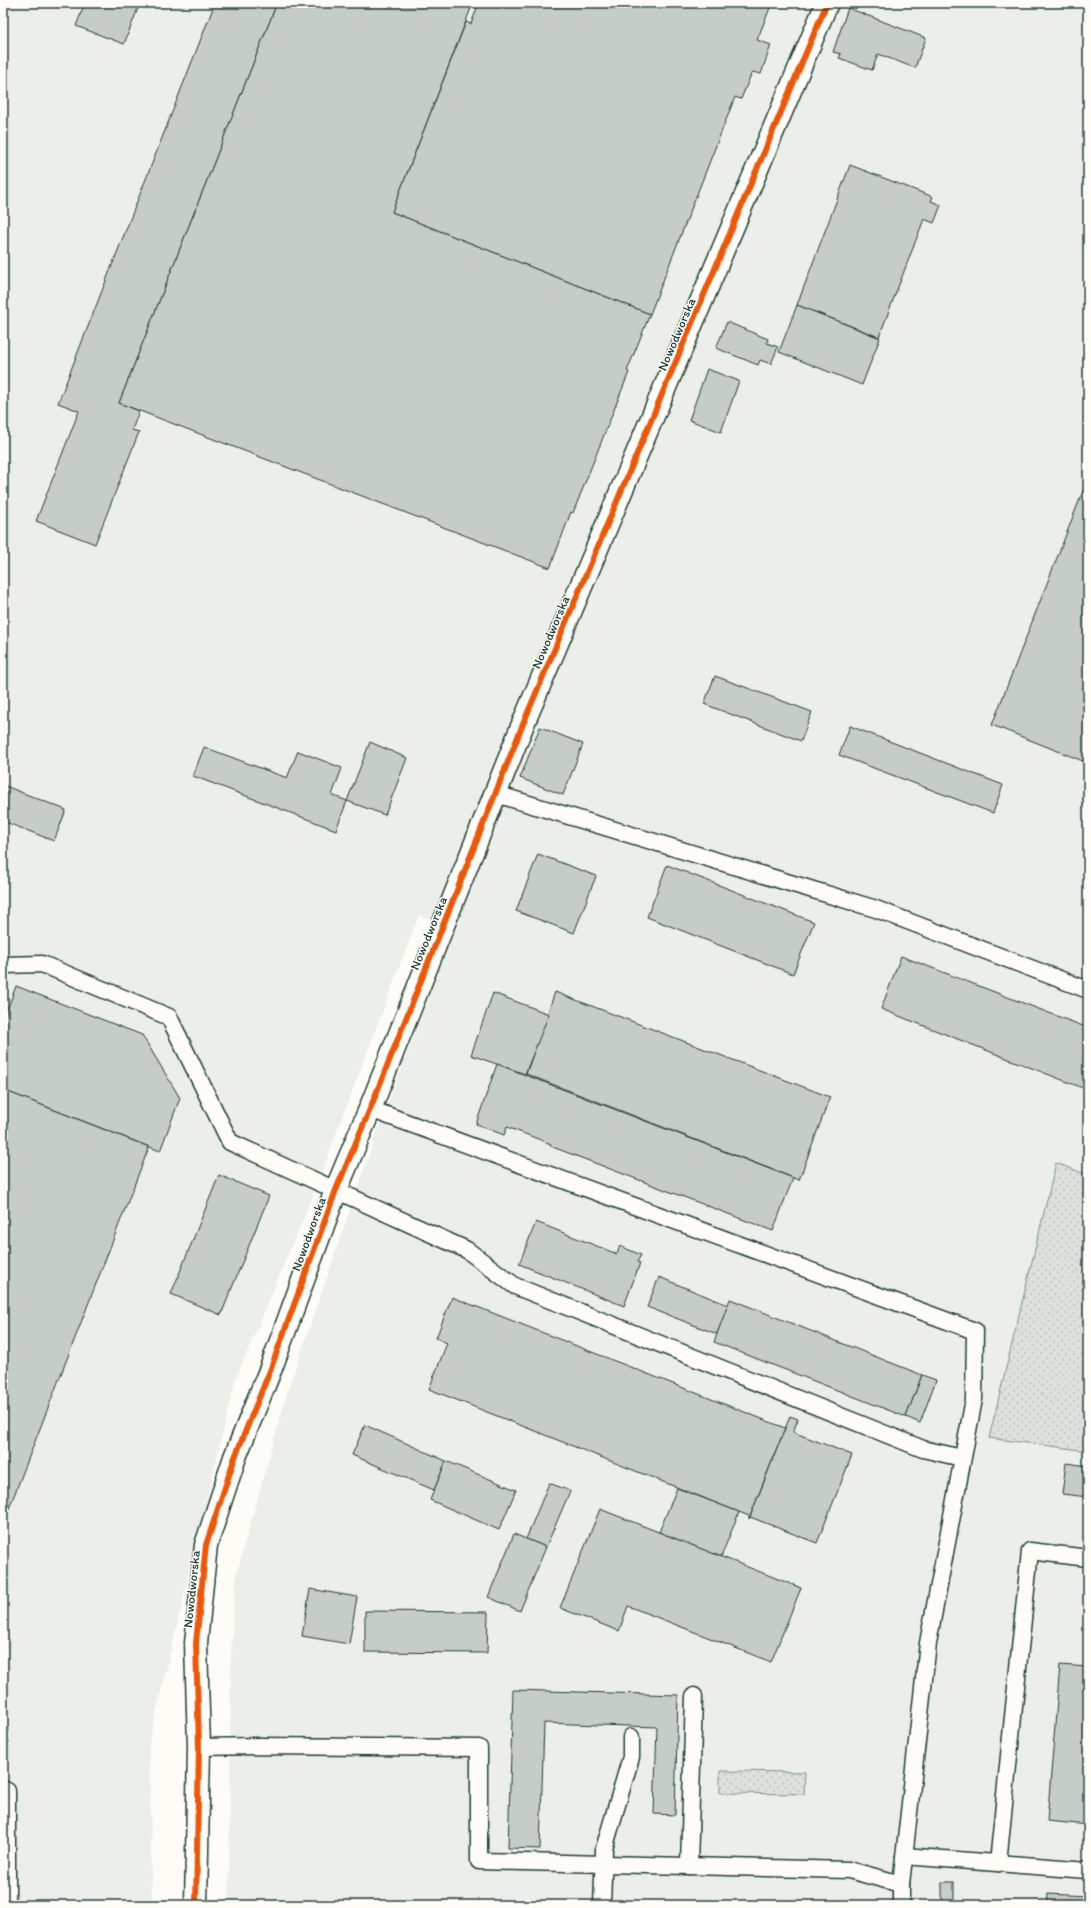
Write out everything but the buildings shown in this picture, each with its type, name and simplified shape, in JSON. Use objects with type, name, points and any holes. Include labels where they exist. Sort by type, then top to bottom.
[{"type":"street","name":"Nowodworska","points":[[196,1905],[199,1747],[196,1643],[206,1545],[234,1458],[271,1368],[336,1190],[370,1109],[529,709],[827,3]]},
{"type":"lane","points":[[496,794],[876,909],[1088,990]]},
{"type":"lane","points":[[3,965],[42,964],[170,1016],[230,1142],[467,1250],[515,1286],[923,1449],[962,1458]]},
{"type":"lane","points":[[370,1109],[975,1331],[974,1399],[928,1643],[901,1884],[901,1905]]},
{"type":"lane","points":[[998,1863],[1030,1551],[1088,1558]]},
{"type":"lane","points":[[689,1866],[694,1696]]},
{"type":"lane","points":[[602,1905],[604,1849],[631,1757],[631,1737]]},
{"type":"lane","points":[[199,1747],[260,1746],[479,1748],[479,1861],[849,1870],[901,1884]]},
{"type":"lane","points":[[3,1789],[6,1790],[7,1905]]},
{"type":"lane","points":[[904,1856],[1088,1870]]},
{"type":"shaded area","points":[[3,3],[1088,3],[1088,1175],[1057,1163],[989,1438],[1088,1451],[1088,1905],[229,1905],[231,1657],[236,1575],[288,1390],[379,1126],[455,929],[419,915],[311,1200],[235,1381],[149,1742],[152,1905],[3,1905]]},
{"type":"shaded area","points":[[1056,1163],[1088,1175],[1088,1451],[989,1438]]},
{"type":"shaded area","points":[[720,1771],[805,1772],[804,1794],[720,1793]]},
{"type":"cycle path","points":[[196,1905],[199,1747],[196,1643],[206,1545],[235,1457],[271,1368],[336,1190],[370,1109],[523,724],[827,3]]}]
